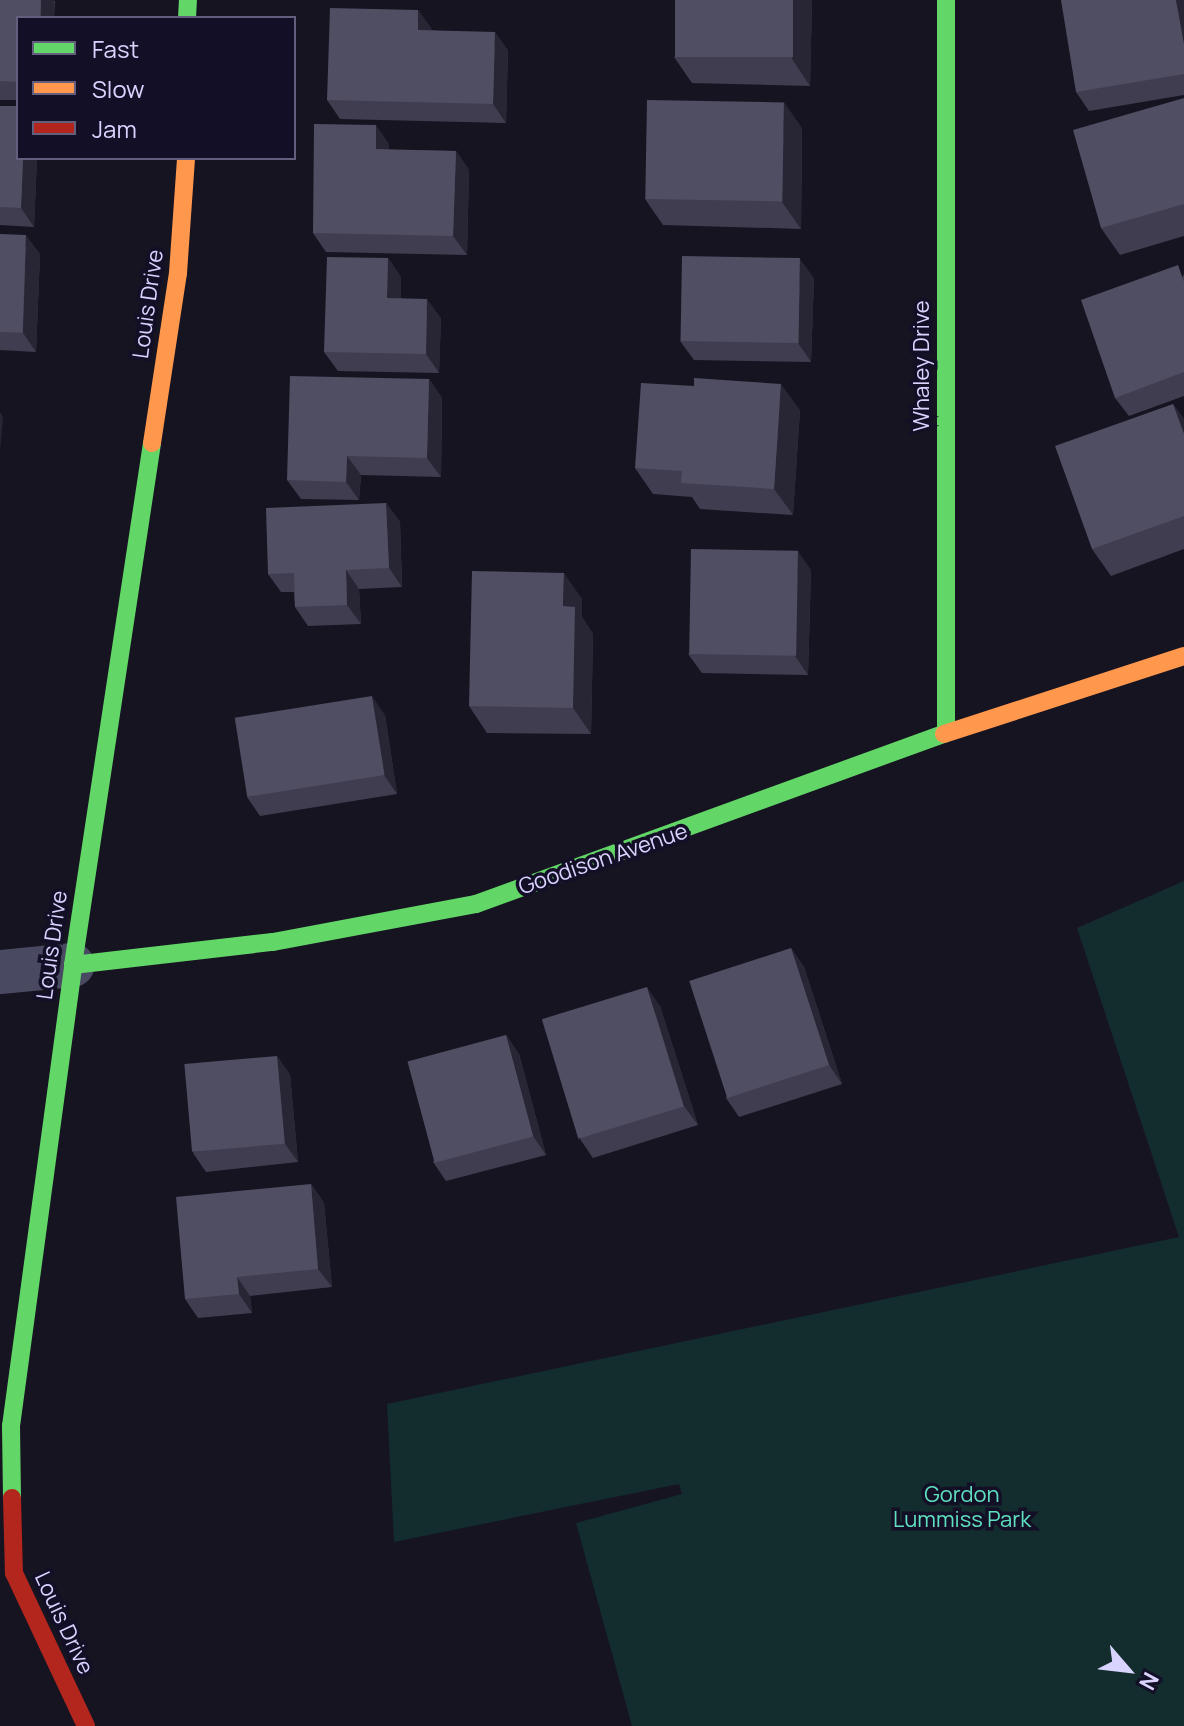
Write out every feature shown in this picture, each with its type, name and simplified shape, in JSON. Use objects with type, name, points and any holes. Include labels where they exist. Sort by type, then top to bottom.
[{"type":"street","name":"Whaley Drive","points":[[946,0],[946,733]]},
{"type":"street","name":"Louis Drive","points":[[86,1726],[14,1573],[11,1440],[73,965],[178,273],[186,160]]},
{"type":"street","name":"Goodison Avenue","points":[[0,972],[273,942],[476,904],[946,733],[1184,656]]},
{"type":"green space","name":"Gordon Lummiss Park","points":[[1184,881],[1184,1726],[632,1726],[576,1523],[682,1494],[679,1484],[394,1542],[387,1404],[1179,1237],[1077,928]]},
{"type":"building","points":[[0,0],[41,0],[40,16],[16,16],[16,82],[0,81]]},
{"type":"building","points":[[675,0],[793,0],[793,57],[675,57]]},
{"type":"building","points":[[1061,0],[1176,0],[1184,45],[1184,74],[1076,92]]},
{"type":"building","points":[[330,8],[418,10],[418,30],[495,32],[493,104],[327,100]]},
{"type":"building","points":[[1184,98],[1184,204],[1101,228],[1073,130]]},
{"type":"building","points":[[647,100],[784,102],[782,201],[645,199]]},
{"type":"building","points":[[0,106],[16,106],[16,160],[23,160],[21,208],[0,207]]},
{"type":"building","points":[[314,124],[376,125],[376,149],[456,151],[453,236],[313,233]]},
{"type":"building","points":[[0,234],[26,235],[23,333],[0,332]]},
{"type":"building","points":[[682,256],[800,258],[798,343],[681,341]]},
{"type":"building","points":[[327,257],[388,258],[387,298],[427,299],[426,354],[324,352]]},
{"type":"building","points":[[1178,265],[1184,282],[1184,372],[1115,398],[1081,300]]},
{"type":"building","points":[[290,376],[429,379],[427,458],[347,456],[346,482],[287,480]]},
{"type":"building","points":[[694,378],[781,384],[774,489],[681,483],[682,471],[635,468],[641,383],[694,386]]},
{"type":"building","points":[[1173,404],[1184,434],[1184,516],[1092,549],[1055,446]]},
{"type":"building","points":[[386,503],[389,568],[346,570],[347,605],[295,607],[294,573],[268,574],[266,508]]},
{"type":"building","points":[[691,549],[798,551],[796,656],[689,654]]},
{"type":"building","points":[[472,571],[564,573],[563,606],[575,607],[573,708],[469,706]]},
{"type":"building","points":[[372,696],[385,775],[247,797],[235,718]]},
{"type":"building","points":[[791,948],[829,1065],[727,1098],[689,981]]},
{"type":"building","points":[[647,987],[684,1107],[578,1139],[542,1019]]},
{"type":"building","points":[[506,1035],[533,1136],[435,1163],[407,1061]]},
{"type":"building","points":[[277,1056],[285,1144],[192,1152],[184,1064]]},
{"type":"building","points":[[311,1184],[318,1269],[237,1277],[239,1294],[185,1299],[176,1197]]},
{"type":"traffic: fast","points":[[187,16],[188,0]]},
{"type":"traffic: fast","points":[[946,0],[946,733]]},
{"type":"traffic: fast","points":[[12,1498],[11,1426],[73,965],[152,443]]},
{"type":"traffic: fast","points":[[73,965],[273,942],[476,904],[944,734]]},
{"type":"traffic: slow","points":[[152,443],[178,273],[186,160]]},
{"type":"traffic: slow","points":[[944,734],[1184,656]]},
{"type":"traffic: jam","points":[[12,1498],[14,1573],[86,1726]]}]
